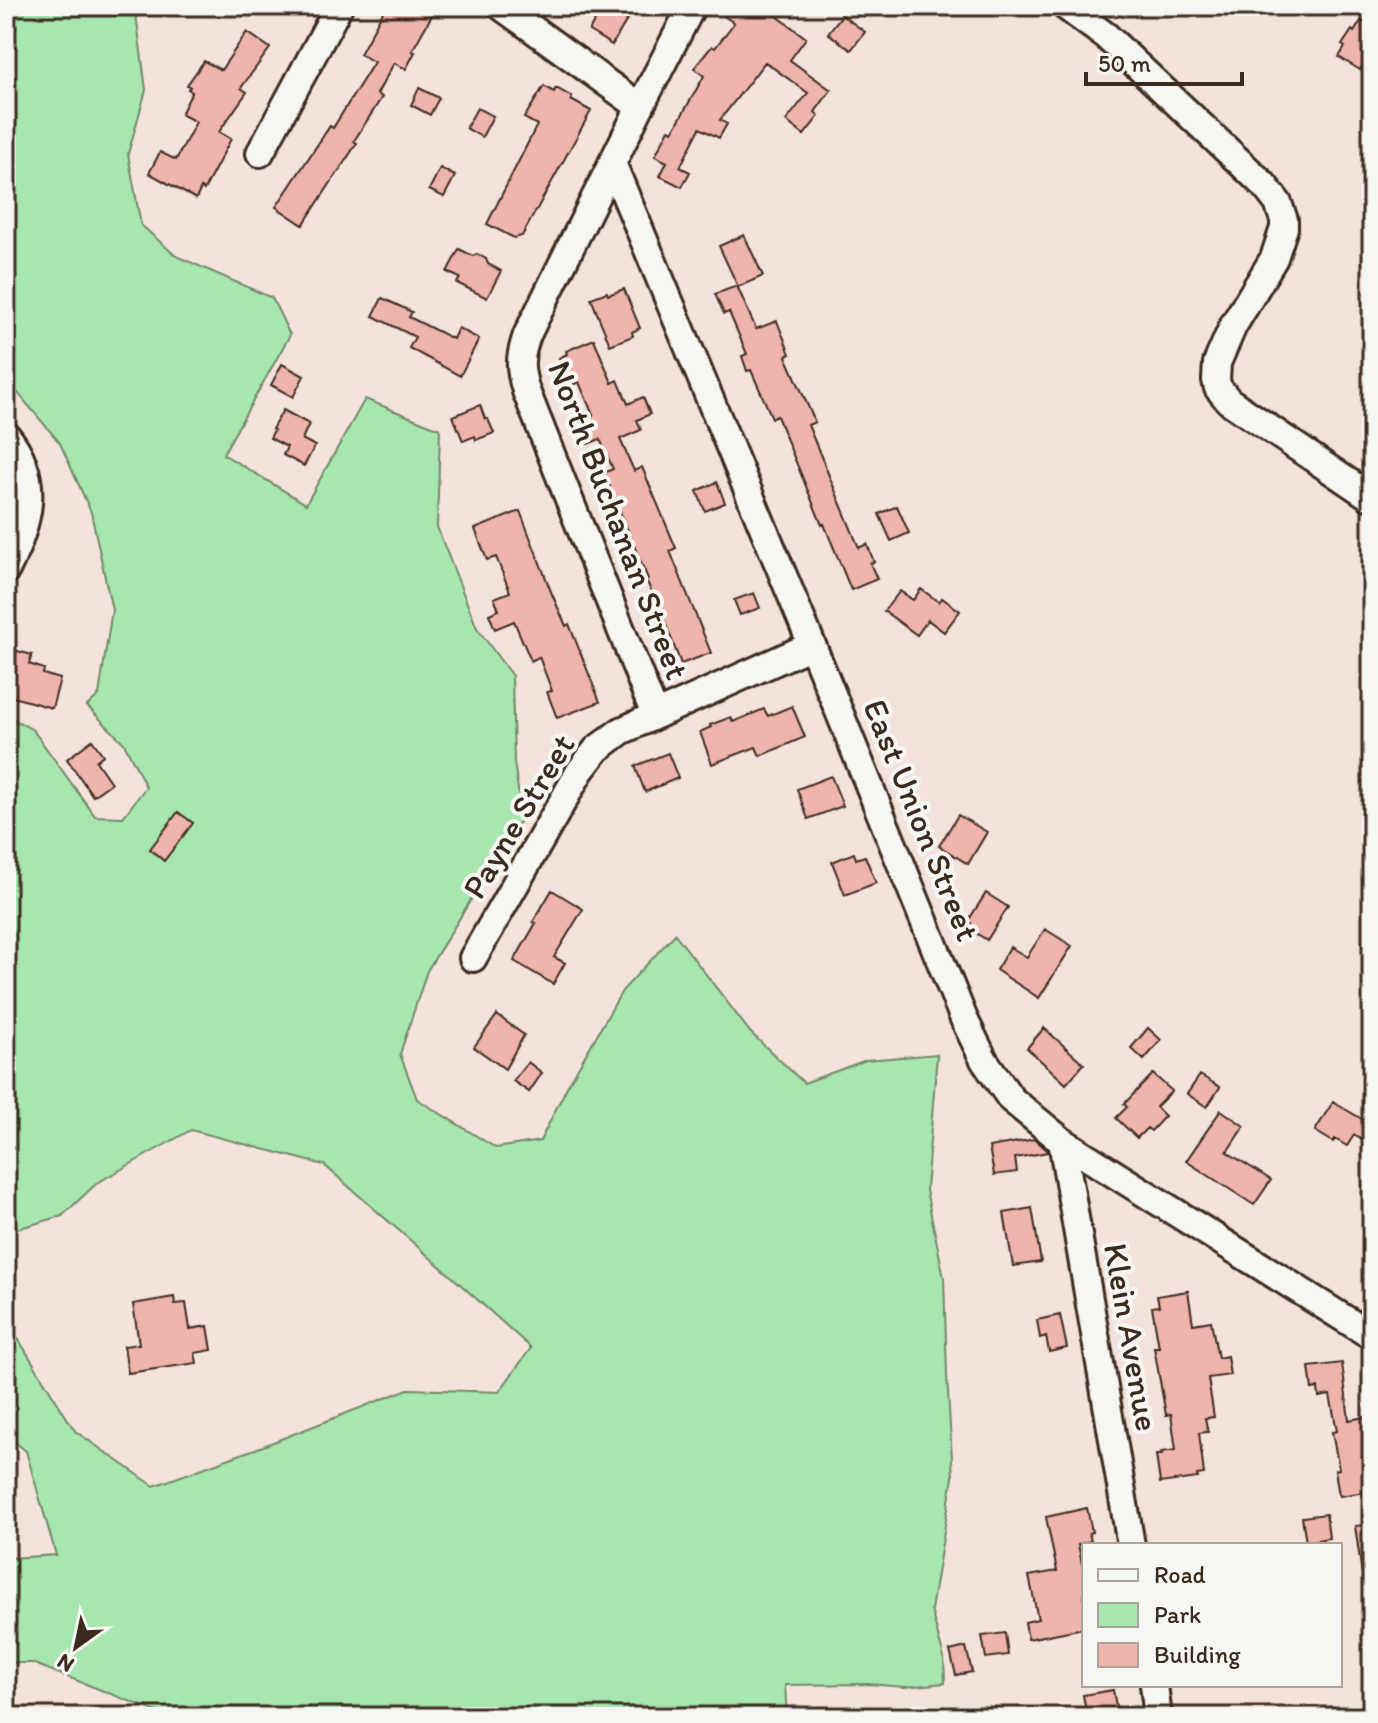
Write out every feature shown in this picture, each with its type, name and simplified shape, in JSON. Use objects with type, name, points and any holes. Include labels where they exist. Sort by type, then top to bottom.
[{"type":"street","points":[[260,153],[339,6]]},
{"type":"street","points":[[501,6],[640,107]]},
{"type":"street","name":"North Buchanan Street","points":[[655,715],[520,371],[521,353],[527,335],[692,6]]},
{"type":"street","points":[[1065,6],[1106,36],[1264,185],[1278,203],[1284,220],[1283,238],[1233,326],[1217,363],[1218,388],[1229,401],[1372,498]]},
{"type":"street","name":"East Union Street","points":[[612,163],[970,1033],[998,1082],[1011,1099],[1062,1141],[1372,1336]]},
{"type":"street","points":[[6,435],[23,463],[30,498],[17,548],[6,570]]},
{"type":"street","name":"Payne Street","points":[[473,958],[588,759],[608,740],[655,715],[812,645]]},
{"type":"street","name":"Klein Avenue","points":[[1062,1141],[1131,1543]]},
{"type":"street","points":[[1154,1687],[1158,1717]]},
{"type":"green space","points":[[6,6],[135,6],[146,90],[128,154],[141,225],[176,256],[272,298],[290,335],[223,454],[306,504],[365,399],[440,429],[437,527],[477,628],[512,676],[514,762],[522,817],[427,971],[400,1054],[417,1099],[496,1148],[540,1141],[622,991],[675,934],[750,1032],[804,1083],[866,1060],[937,1054],[926,1190],[944,1278],[953,1477],[931,1610],[944,1658],[945,1683],[904,1687],[785,1685],[787,1717],[170,1717],[32,1663],[6,1663],[6,1557],[56,1555],[26,1451],[6,1435],[6,1319],[75,1431],[154,1486],[408,1389],[499,1392],[531,1348],[324,1165],[191,1130],[97,1183],[62,1216],[6,1232],[6,715],[33,730],[95,816],[123,817],[146,787],[124,743],[87,706],[99,695],[112,610],[91,512],[60,443],[6,379]]},
{"type":"building","points":[[386,6],[437,6],[412,51],[415,52],[406,69],[394,63],[377,94],[382,97],[354,141],[357,143],[303,225],[276,207],[330,126],[333,128],[374,62],[360,54]]},
{"type":"building","points":[[603,6],[628,18],[612,45],[589,31]]},
{"type":"building","points":[[731,6],[764,6],[806,38],[790,60],[831,90],[815,112],[819,116],[804,135],[786,121],[808,93],[765,62],[720,120],[727,124],[719,138],[700,128],[680,167],[690,172],[682,187],[660,176],[667,162],[655,156],[704,76],[694,68],[712,46],[715,48],[734,23],[724,16]]},
{"type":"building","points":[[842,15],[865,32],[851,50],[828,33]]},
{"type":"building","points":[[1361,21],[1372,25],[1372,51],[1360,70],[1339,57],[1345,47],[1342,45]]},
{"type":"building","points":[[247,32],[270,48],[241,88],[247,92],[219,132],[231,139],[196,199],[149,173],[160,152],[176,160],[196,122],[181,114],[192,92],[187,85],[204,61],[221,70]]},
{"type":"building","points":[[544,86],[554,92],[556,88],[591,111],[522,236],[514,238],[487,224],[537,125],[524,118]]},
{"type":"building","points":[[419,88],[439,98],[430,115],[411,105]]},
{"type":"building","points":[[477,108],[493,116],[482,137],[466,128]]},
{"type":"building","points":[[440,168],[455,176],[444,197],[429,190]]},
{"type":"building","points":[[744,235],[763,276],[738,287],[719,246]]},
{"type":"building","points":[[459,249],[473,256],[477,254],[501,271],[487,298],[457,283],[460,278],[447,272]]},
{"type":"building","points":[[737,286],[756,329],[777,321],[790,354],[786,356],[815,422],[808,425],[859,548],[867,544],[877,579],[851,590],[777,416],[772,418],[751,370],[747,371],[742,356],[747,354],[729,312],[724,314],[715,294]]},
{"type":"building","points":[[624,289],[640,328],[632,332],[633,336],[610,345],[591,298]]},
{"type":"building","points":[[382,298],[412,312],[409,317],[453,339],[458,328],[479,339],[460,376],[409,348],[415,337],[373,316]]},
{"type":"building","points":[[594,339],[612,383],[618,380],[628,404],[643,397],[650,414],[637,420],[641,430],[620,439],[634,471],[642,467],[676,548],[670,551],[711,653],[681,664],[604,473],[613,469],[600,439],[588,444],[582,429],[586,427],[583,420],[593,415],[579,382],[570,386],[567,379],[563,380],[556,365],[562,363],[559,358],[567,354],[566,351]]},
{"type":"building","points":[[282,364],[304,376],[293,397],[271,385]]},
{"type":"building","points":[[480,405],[494,433],[463,441],[453,416]]},
{"type":"building","points":[[283,410],[309,424],[302,439],[315,446],[304,466],[283,455],[287,447],[270,438]]},
{"type":"building","points":[[717,482],[725,503],[705,511],[697,491]]},
{"type":"building","points":[[897,506],[909,533],[891,541],[879,514]]},
{"type":"building","points":[[520,511],[552,594],[566,626],[569,624],[600,702],[557,718],[547,692],[552,691],[539,657],[531,661],[514,621],[495,629],[489,614],[499,610],[494,598],[510,592],[496,557],[487,560],[475,529]]},
{"type":"building","points":[[921,589],[939,602],[942,598],[960,611],[944,632],[928,620],[917,635],[884,611],[900,591],[913,600]]},
{"type":"building","points":[[754,593],[760,608],[740,615],[734,600]]},
{"type":"building","points":[[6,648],[32,655],[29,664],[44,669],[43,674],[60,679],[52,708],[6,695]]},
{"type":"building","points":[[792,706],[805,737],[760,756],[756,747],[712,764],[700,732],[731,717],[733,722],[764,709],[768,716]]},
{"type":"building","points":[[92,740],[103,755],[96,761],[111,783],[93,796],[67,759]]},
{"type":"building","points":[[668,753],[678,778],[645,792],[635,766]]},
{"type":"building","points":[[831,776],[843,806],[808,819],[797,789]]},
{"type":"building","points":[[178,812],[193,823],[164,861],[150,849]]},
{"type":"building","points":[[958,815],[987,832],[968,864],[939,846]]},
{"type":"building","points":[[854,853],[856,859],[865,856],[876,883],[845,895],[832,862]]},
{"type":"building","points":[[552,890],[583,909],[554,957],[565,963],[553,984],[514,961]]},
{"type":"building","points":[[986,893],[1008,907],[987,940],[968,928],[971,923],[968,921]]},
{"type":"building","points":[[1045,929],[1072,946],[1039,998],[996,970],[1010,947],[1027,957]]},
{"type":"building","points":[[497,1015],[524,1035],[505,1069],[474,1047]]},
{"type":"building","points":[[1044,1028],[1084,1064],[1066,1084],[1027,1048]]},
{"type":"building","points":[[1148,1028],[1161,1040],[1144,1060],[1131,1048]]},
{"type":"building","points":[[528,1062],[542,1073],[529,1092],[513,1081]]},
{"type":"building","points":[[1153,1074],[1172,1091],[1156,1107],[1165,1116],[1151,1131],[1147,1128],[1137,1138],[1116,1118],[1127,1107],[1124,1104]]},
{"type":"building","points":[[1200,1075],[1220,1087],[1207,1107],[1187,1094]]},
{"type":"building","points":[[1333,1102],[1372,1125],[1372,1134],[1367,1143],[1354,1135],[1347,1146],[1315,1131]]},
{"type":"building","points":[[1221,1110],[1244,1126],[1227,1152],[1271,1180],[1254,1205],[1186,1161]]},
{"type":"building","points":[[1035,1139],[1048,1152],[1015,1158],[1017,1172],[994,1175],[989,1147]]},
{"type":"building","points":[[1032,1208],[1041,1262],[1013,1266],[1004,1213]]},
{"type":"building","points":[[1188,1291],[1193,1324],[1211,1321],[1218,1358],[1227,1356],[1230,1375],[1208,1378],[1214,1417],[1205,1418],[1208,1432],[1199,1433],[1204,1474],[1197,1475],[1198,1478],[1160,1483],[1156,1455],[1176,1450],[1171,1414],[1166,1415],[1154,1347],[1159,1347],[1152,1307],[1159,1306],[1157,1296]]},
{"type":"building","points":[[174,1297],[175,1304],[186,1303],[190,1329],[208,1326],[212,1350],[195,1353],[197,1363],[128,1373],[124,1346],[139,1344],[133,1304]]},
{"type":"building","points":[[1060,1315],[1067,1348],[1049,1352],[1046,1336],[1040,1338],[1037,1320]]},
{"type":"building","points":[[1342,1363],[1349,1420],[1370,1416],[1372,1491],[1339,1496],[1335,1470],[1339,1469],[1332,1432],[1337,1431],[1330,1395],[1319,1397],[1318,1388],[1312,1389],[1309,1367]]},
{"type":"building","points":[[1087,1508],[1091,1541],[1078,1544],[1082,1564],[1082,1628],[1028,1639],[1025,1622],[1038,1619],[1029,1576],[1057,1571],[1046,1517]]},
{"type":"building","points":[[1326,1514],[1329,1538],[1306,1542],[1302,1517]]},
{"type":"building","points":[[1372,1524],[1372,1573],[1362,1574],[1355,1526]]},
{"type":"building","points":[[1005,1633],[1008,1655],[986,1658],[982,1636]]},
{"type":"building","points":[[966,1647],[972,1672],[956,1675],[950,1651]]},
{"type":"building","points":[[1113,1690],[1118,1717],[1087,1717],[1083,1695]]}]
